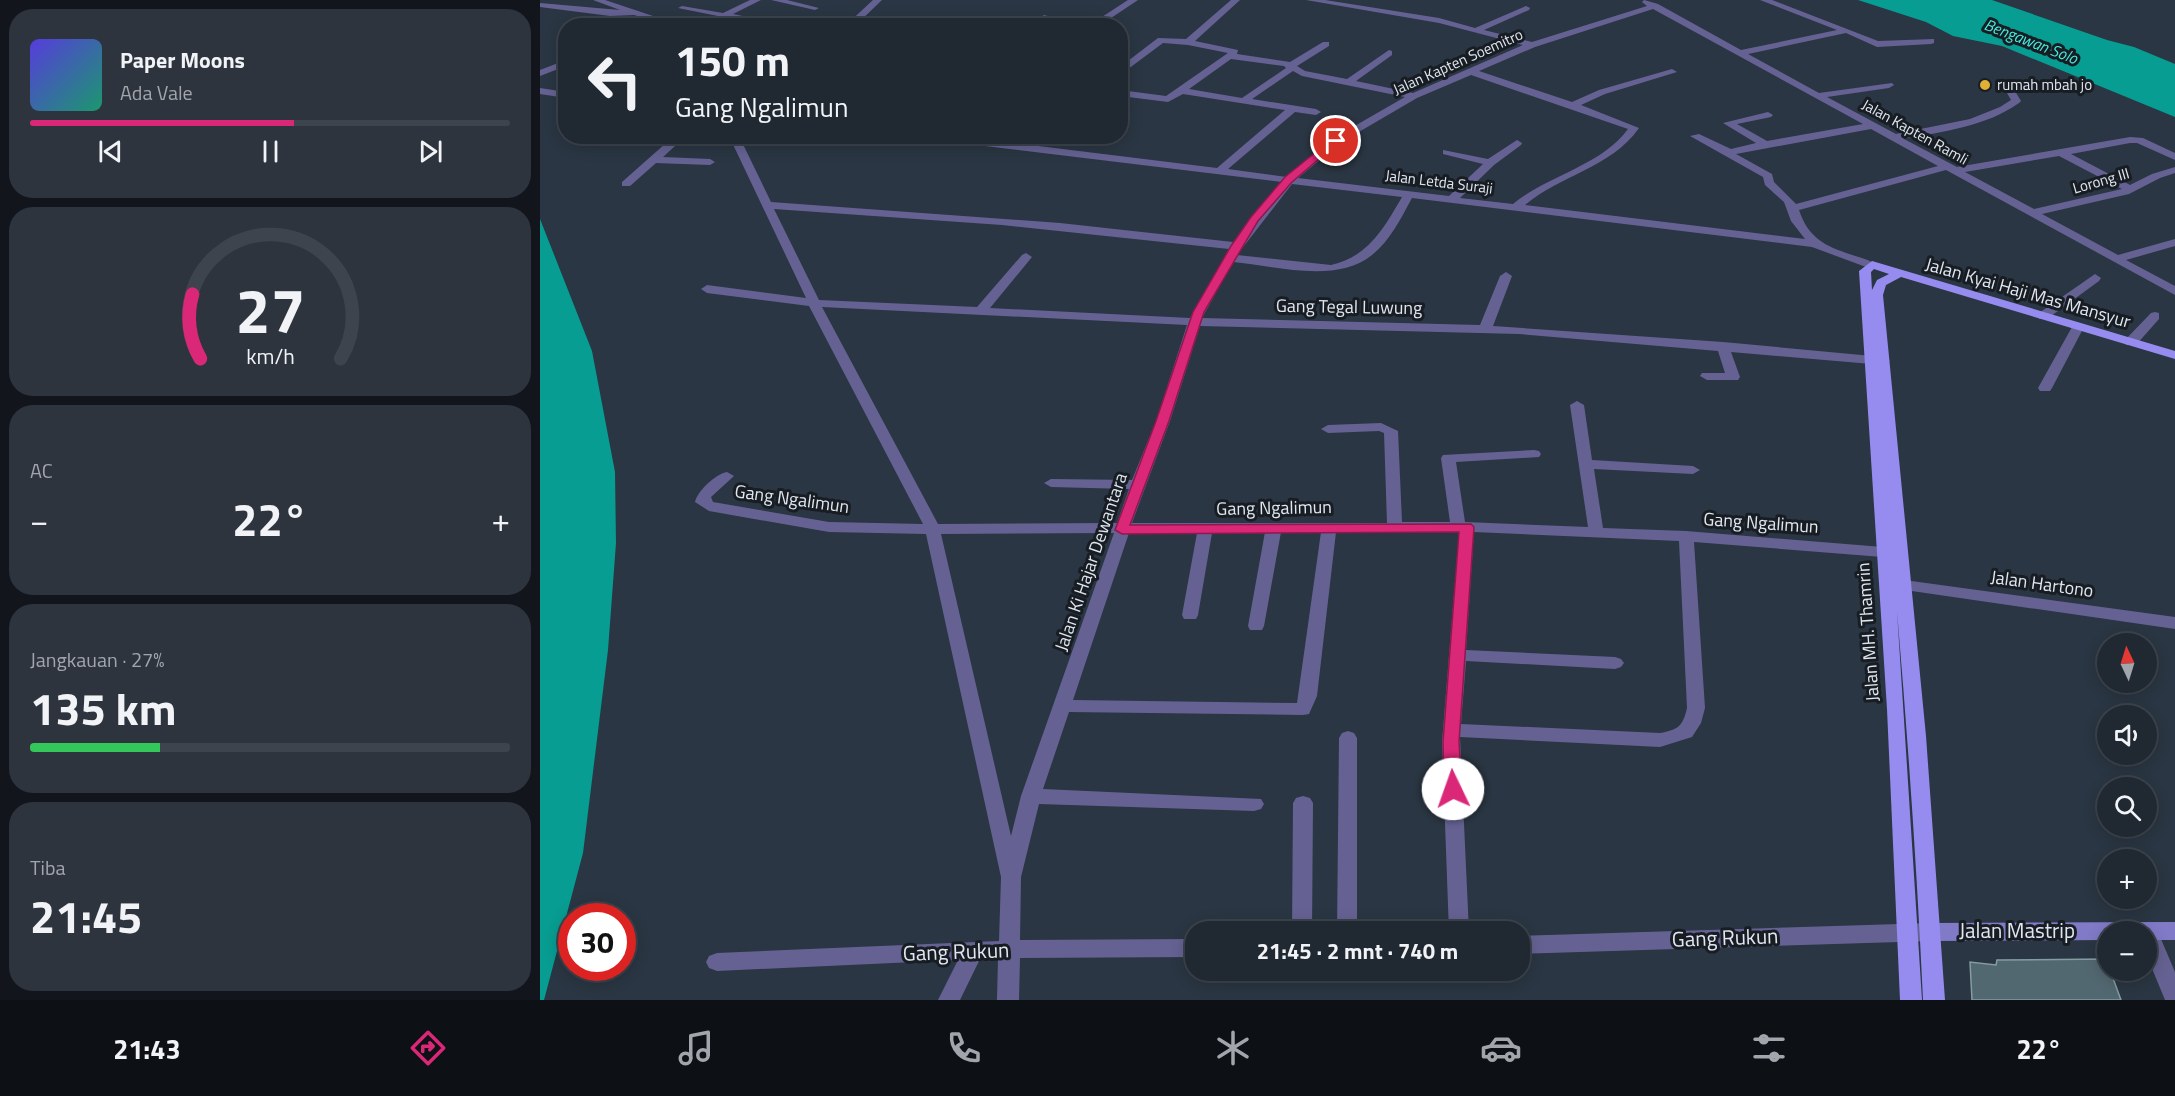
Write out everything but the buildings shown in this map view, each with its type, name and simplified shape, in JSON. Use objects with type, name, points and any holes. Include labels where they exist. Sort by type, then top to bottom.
[{"type":"main road","name":"Jalan Kyai Haji Mas Mansyur","points":[[1867,269],[2043,316],[2175,355]]},
{"type":"main road","name":"Jalan MH. Thamrin","points":[[1867,269],[1877,360],[1892,553],[1911,1000]]},
{"type":"main road","name":"Jalan MH. Thamrin","points":[[1877,360],[1877,295],[1879,285],[1892,277]]},
{"type":"main road","name":"Jalan MH. Thamrin","points":[[1892,553],[1904,585],[1931,932],[1934,1000]]},
{"type":"main road","name":"Jalan Mastrip","points":[[1931,932],[2097,931]]},
{"type":"main road","name":"Jalan Mastrip","points":[[2157,931],[2175,931]]},
{"type":"street","points":[[597,0],[653,18]]},
{"type":"street","points":[[724,15],[757,0]]},
{"type":"street","points":[[775,0],[815,8]]},
{"type":"street","points":[[858,18],[878,0]]},
{"type":"street","points":[[1105,18],[1134,0]]},
{"type":"street","points":[[1188,42],[1236,0]]},
{"type":"street","points":[[1310,0],[1405,15],[1532,45]]},
{"type":"street","name":"Jalan Kapten Ramli","points":[[1641,0],[2175,291]]},
{"type":"street","points":[[1764,0],[1847,31],[1877,45],[1931,41]]},
{"type":"street","points":[[540,5],[610,13],[637,12]]},
{"type":"street","name":"Jalan Kapten Soemitro","points":[[1289,180],[1336,141],[1414,96],[1532,45],[1655,6]]},
{"type":"street","points":[[682,8],[742,18]]},
{"type":"street","points":[[1476,30],[1526,8]]},
{"type":"street","points":[[1742,53],[1847,31]]},
{"type":"street","points":[[1128,66],[1163,40],[1235,50],[1182,91],[1168,99],[1128,94]]},
{"type":"street","points":[[1246,99],[1326,44]]},
{"type":"street","points":[[1349,82],[1389,53]]},
{"type":"street","points":[[1229,56],[1291,67],[1302,73],[1414,96]]},
{"type":"street","points":[[540,73],[558,66]]},
{"type":"street","points":[[1469,71],[1632,126],[1633,130],[1613,148],[1541,187],[1516,207]]},
{"type":"street","points":[[1573,105],[1602,92],[1672,72]]},
{"type":"street","points":[[1817,96],[1889,85]]},
{"type":"street","points":[[540,91],[558,94]]},
{"type":"street","points":[[1182,91],[1246,99],[1316,112]]},
{"type":"street","points":[[1893,138],[1989,117],[2008,108],[2016,101],[2012,93]]},
{"type":"street","points":[[1220,171],[1293,108]]},
{"type":"street","points":[[1765,144],[1728,123],[1768,115]]},
{"type":"street","points":[[1729,152],[1871,126]]},
{"type":"street","points":[[1695,136],[1729,152],[1729,155],[1768,176],[1769,183],[1789,200],[1809,244]]},
{"type":"street","points":[[1793,208],[1950,169],[2139,140],[2175,157]]},
{"type":"street","points":[[1452,199],[1490,163],[1517,143]]},
{"type":"street","points":[[626,184],[671,144]]},
{"type":"street","points":[[738,144],[814,303],[932,527],[1011,877],[1008,1000]]},
{"type":"street","name":"Jalan Letda Suraji","points":[[991,144],[1809,244],[1867,269]]},
{"type":"street","points":[[2058,151],[2131,190]]},
{"type":"street","points":[[1447,152],[1490,163]]},
{"type":"street","points":[[652,160],[710,162]]},
{"type":"street","name":"Lorong III","points":[[2032,213],[2131,190],[2150,178],[2175,170]]},
{"type":"street","name":"Jalan Ki Hajar Dewantara","points":[[1011,877],[1031,796],[1137,484],[1163,421],[1194,322],[1233,252],[1289,180]]},
{"type":"street","points":[[767,206],[1154,235],[1331,269],[1345,268],[1358,263],[1380,243],[1409,194]]},
{"type":"street","points":[[2116,259],[2175,242]]},
{"type":"street","points":[[981,311],[1026,257]]},
{"type":"street","points":[[1485,329],[1506,276]]},
{"type":"street","points":[[2043,316],[2094,278]]},
{"type":"street","name":"Gang Tegal Luwung","points":[[707,289],[814,303],[1194,322],[1485,329],[1723,346],[1877,360]]},
{"type":"street","points":[[2132,342],[2156,316]]},
{"type":"street","points":[[2045,388],[2078,327]]},
{"type":"street","points":[[1707,376],[1733,376],[1723,346]]},
{"type":"street","points":[[1577,405],[1596,532]]},
{"type":"street","points":[[1328,429],[1381,427],[1391,431],[1395,527]]},
{"type":"street","points":[[1459,921],[1451,742],[1458,655],[1462,527],[1449,458],[1534,454]]},
{"type":"street","points":[[1586,464],[1693,470]]},
{"type":"street","name":"Gang Ngalimun","points":[[727,476],[704,496],[703,502],[709,506],[829,527],[1122,530],[1462,527],[1686,537],[1892,553]]},
{"type":"street","points":[[1051,483],[1137,484]]},
{"type":"street","points":[[1062,706],[1304,709],[1308,696],[1322,600],[1329,527]]},
{"type":"street","points":[[1256,626],[1274,528]]},
{"type":"street","points":[[1190,615],[1205,529]]},
{"type":"street","points":[[1453,730],[1660,740],[1682,736],[1693,724],[1696,708],[1686,537]]},
{"type":"street","name":"Jalan Hartono","points":[[1904,585],[2175,623]]},
{"type":"street","points":[[1458,655],[1616,663]]},
{"type":"street","points":[[1347,921],[1348,738]]},
{"type":"street","points":[[1031,796],[1254,804]]},
{"type":"street","points":[[1302,921],[1303,803]]},
{"type":"street","name":"Gang Rukun","points":[[1530,945],[1931,932]]},
{"type":"street","name":"Gang Rukun","points":[[717,962],[1010,949],[1185,948]]},
{"type":"street","points":[[949,1000],[973,951]]},
{"type":"street","points":[[2157,954],[2175,999]]},
{"type":"water","name":"Bengawan Solo","points":[[1858,0],[1992,0],[2107,40],[2134,47],[2175,64],[2175,117],[2002,46],[1953,36],[1926,22]]},
{"type":"water","points":[[540,219],[592,351],[615,472],[616,543],[608,650],[583,853],[570,903],[558,903],[558,947],[544,1000],[540,1000]]},
{"type":"place","name":"rumah mbah jo","points":[[1985,85]]},
{"type":"route","points":[[1336,141],[1289,180],[1254,219],[1198,312],[1163,421],[1122,530],[1467,527],[1451,742],[1453,789]]}]
